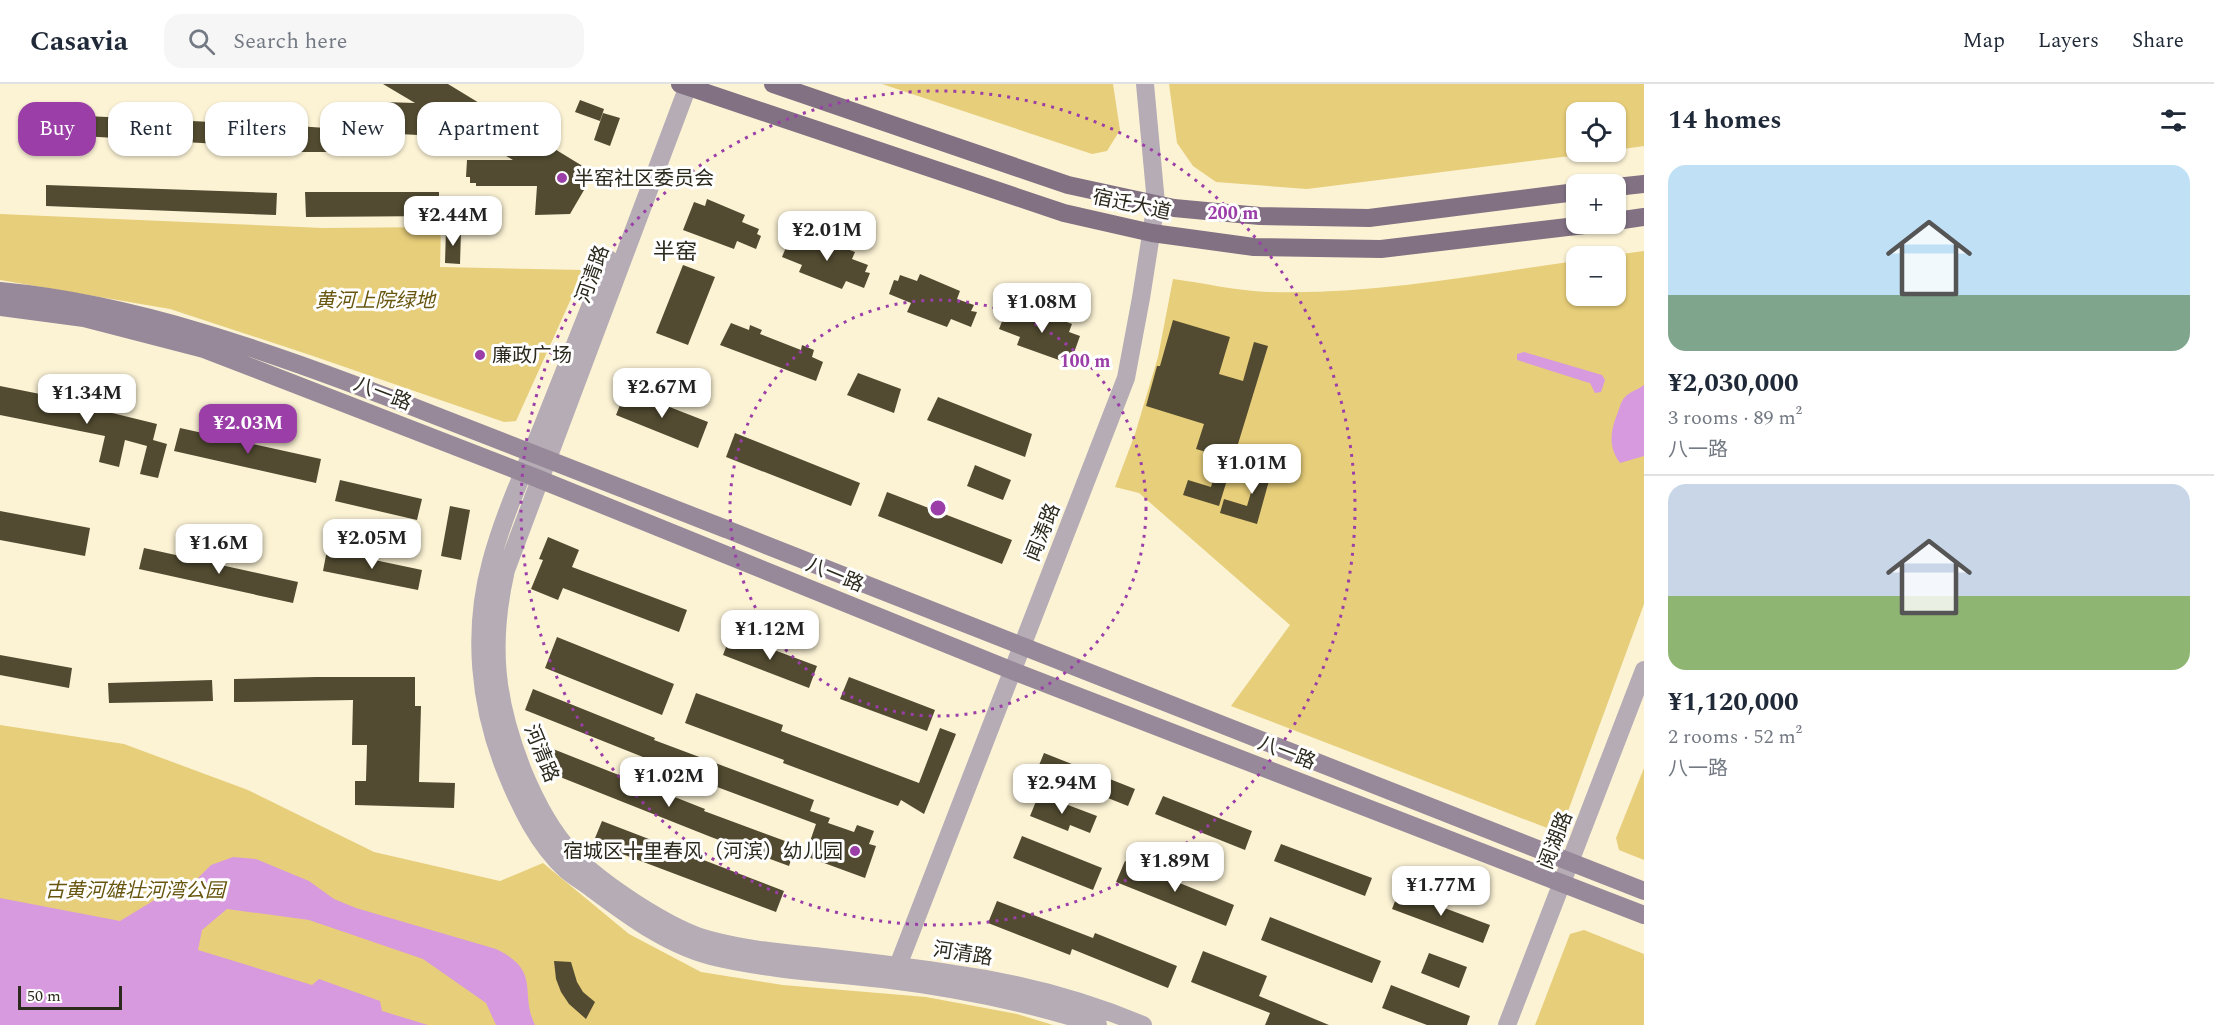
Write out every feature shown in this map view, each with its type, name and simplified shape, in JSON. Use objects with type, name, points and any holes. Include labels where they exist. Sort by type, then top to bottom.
[{"type":"main road","name":"宿迁大道","points":[[773,84],[1068,185],[1174,208],[1260,216],[1369,218],[1566,193]]},
{"type":"main road","name":"宿迁大道","points":[[682,85],[1064,213],[1152,233],[1254,248],[1381,249],[1566,227]]},
{"type":"main road","points":[[1626,186],[1644,184]]},
{"type":"main road","points":[[1626,220],[1644,217]]},
{"type":"main road","name":"八一路","points":[[0,291],[112,308],[201,331],[283,358],[539,455],[1020,648],[1644,891]]},
{"type":"main road","name":"八一路","points":[[0,308],[84,318],[204,349],[531,476],[1012,671],[1644,915]]},
{"type":"street","name":"闻涛路","points":[[895,973],[1126,378],[1156,203],[1145,84]]},
{"type":"street","name":"河清路","points":[[682,85],[531,476],[499,537],[486,585],[481,625],[482,686],[495,747],[518,802],[543,843],[566,869],[610,903],[658,935],[700,953],[766,966],[967,976],[1078,1001],[1143,1025]]},
{"type":"street","name":"阅湖路","points":[[1507,1025],[1644,670]]},
{"type":"street","name":"河清路","points":[[895,973],[1038,1006],[1098,1025]]},
{"type":"green space","points":[[882,84],[1113,84],[1120,130],[1107,151],[1092,154]]},
{"type":"green space","points":[[1169,84],[1644,84],[1644,146],[1626,149],[1626,102],[1566,102],[1566,157],[1307,189],[1216,182],[1193,166],[1177,143]]},
{"type":"green space","name":"黄河上院绿地","points":[[0,214],[323,228],[441,227],[440,267],[584,270],[516,421],[504,422],[170,309],[0,280]]},
{"type":"green space","points":[[1644,251],[1644,604],[1560,833],[1231,706],[1290,625],[1139,493],[1115,487],[1135,434],[1158,357],[1173,279],[1232,289],[1307,292],[1423,283],[1566,262],[1566,306],[1626,306],[1626,253]]},
{"type":"green space","name":"古黄河雄壮河湾公园","points":[[0,725],[124,744],[248,790],[374,852],[500,881],[543,863],[629,934],[701,972],[783,985],[926,997],[1017,1014],[1053,1025],[0,1025]]},
{"type":"green space","points":[[1644,768],[1644,860],[1619,850],[1616,838]]},
{"type":"green space","points":[[1584,930],[1644,954],[1644,1025],[1535,1025],[1570,934]]},
{"type":"shaded area","points":[[1524,352],[1602,375],[1605,380],[1601,392],[1595,393],[1590,383],[1517,360],[1517,354]]},
{"type":"shaded area","points":[[1644,385],[1644,456],[1620,463],[1612,445],[1615,419],[1625,397]]},
{"type":"shaded area","points":[[233,857],[256,859],[309,881],[334,899],[356,908],[496,949],[510,957],[524,974],[535,1025],[496,1025],[486,1003],[423,959],[309,920],[227,909],[202,930],[198,950],[312,985],[319,979],[380,1001],[382,1011],[428,1025],[0,1025],[0,898],[120,921],[184,882],[196,880],[211,865]]},
{"type":"building","points":[[383,84],[448,84],[478,102],[417,102],[417,135],[405,134],[405,103],[415,103]]},
{"type":"building","points":[[580,100],[604,109],[600,121],[575,112]]},
{"type":"building","points":[[603,113],[620,118],[610,146],[594,140]]},
{"type":"building","points":[[96,116],[108,117],[108,138],[96,137]]},
{"type":"building","points":[[193,121],[205,122],[205,143],[193,143]]},
{"type":"building","points":[[308,127],[320,128],[320,152],[308,152]]},
{"type":"building","points":[[561,153],[594,173],[570,214],[535,215],[537,186],[476,186],[476,183],[470,183],[470,177],[466,177],[467,160],[513,160],[506,156],[561,156]]},
{"type":"building","points":[[46,185],[277,193],[276,215],[46,206]]},
{"type":"building","points":[[305,192],[439,192],[439,216],[306,217]]},
{"type":"building","points":[[707,199],[745,215],[742,222],[759,229],[757,234],[761,236],[756,249],[737,241],[734,249],[683,230],[694,202],[705,206]]},
{"type":"building","points":[[446,230],[461,230],[460,264],[445,263]]},
{"type":"building","points":[[796,236],[811,242],[813,236],[855,252],[852,259],[868,265],[865,272],[870,273],[864,288],[846,281],[842,289],[799,272],[802,265],[782,257],[789,240],[793,242]]},
{"type":"building","points":[[683,265],[715,277],[688,345],[656,333]]},
{"type":"building","points":[[920,274],[960,291],[957,299],[974,305],[971,311],[977,312],[971,327],[951,319],[947,327],[907,312],[911,303],[889,294],[894,280],[898,281],[900,275],[917,281]]},
{"type":"building","points":[[1011,308],[1028,314],[1030,308],[1072,324],[1069,332],[1080,336],[1070,364],[1017,345],[1020,337],[999,329],[1005,314],[1008,315]]},
{"type":"building","points":[[1173,320],[1230,337],[1219,374],[1243,381],[1254,342],[1268,346],[1219,506],[1183,495],[1188,480],[1211,487],[1220,456],[1196,449],[1204,424],[1146,406]]},
{"type":"building","points":[[731,323],[749,330],[750,325],[762,330],[760,334],[801,350],[802,345],[814,350],[812,357],[823,362],[816,381],[720,345]]},
{"type":"building","points":[[858,373],[901,389],[894,413],[847,395]]},
{"type":"building","points":[[0,386],[105,407],[104,411],[157,424],[153,440],[167,444],[158,478],[140,474],[147,446],[125,440],[119,467],[99,462],[105,436],[0,415]]},
{"type":"building","points":[[626,390],[708,422],[698,448],[616,415]]},
{"type":"building","points":[[938,397],[1032,434],[1025,457],[927,420]]},
{"type":"building","points":[[180,428],[321,459],[316,483],[174,451]]},
{"type":"building","points":[[735,433],[860,483],[851,506],[726,457]]},
{"type":"building","points":[[1262,455],[1275,459],[1257,524],[1220,513],[1224,499],[1247,506]]},
{"type":"building","points":[[975,465],[1011,480],[1003,500],[967,486]]},
{"type":"building","points":[[340,480],[422,499],[417,520],[335,501]]},
{"type":"building","points":[[887,492],[1012,540],[1002,564],[878,516]]},
{"type":"building","points":[[450,506],[470,510],[461,560],[441,556]]},
{"type":"building","points":[[0,511],[90,528],[85,556],[0,540]]},
{"type":"building","points":[[548,537],[579,550],[572,567],[687,610],[679,632],[563,588],[558,600],[531,589],[543,560],[539,559]]},
{"type":"building","points":[[144,548],[298,582],[293,603],[139,569]]},
{"type":"building","points":[[327,550],[422,570],[418,590],[323,571]]},
{"type":"building","points":[[731,634],[817,666],[809,688],[723,655]]},
{"type":"building","points":[[557,637],[674,684],[662,715],[545,668]]},
{"type":"building","points":[[0,655],[72,668],[69,688],[0,675]]},
{"type":"building","points":[[415,677],[415,706],[421,706],[419,782],[455,783],[454,808],[355,805],[355,781],[366,781],[367,745],[352,745],[353,700],[234,702],[234,679]]},
{"type":"building","points":[[849,677],[935,710],[927,731],[840,699]]},
{"type":"building","points":[[212,680],[213,701],[109,703],[108,683]]},
{"type":"building","points":[[533,689],[655,738],[654,740],[814,800],[810,811],[830,818],[828,823],[854,832],[857,825],[874,831],[869,844],[876,846],[865,878],[805,856],[816,824],[658,765],[658,763],[525,710]]},
{"type":"building","points":[[696,693],[783,725],[781,731],[919,783],[940,728],[956,734],[924,814],[901,800],[898,806],[685,723]]},
{"type":"building","points":[[553,749],[705,809],[704,811],[796,845],[789,866],[545,771]]},
{"type":"building","points":[[1044,753],[1135,789],[1128,806],[1037,770]]},
{"type":"building","points":[[1039,794],[1097,816],[1090,833],[1070,825],[1068,831],[1030,816]]},
{"type":"building","points":[[1163,796],[1252,831],[1245,850],[1155,814]]},
{"type":"building","points":[[602,821],[784,891],[776,912],[593,843]]},
{"type":"building","points":[[1022,836],[1102,868],[1093,890],[1013,858]]},
{"type":"building","points":[[1281,844],[1372,878],[1365,896],[1274,861]]},
{"type":"building","points":[[1125,861],[1234,905],[1226,926],[1116,882]]},
{"type":"building","points":[[1399,891],[1490,925],[1483,943],[1392,909]]},
{"type":"building","points":[[997,901],[1093,938],[1095,933],[1177,966],[1168,988],[1072,949],[1070,955],[988,923]]},
{"type":"building","points":[[1270,917],[1381,961],[1372,983],[1261,940]]},
{"type":"building","points":[[1203,951],[1267,976],[1259,996],[1329,1025],[1265,1025],[1270,1013],[1191,982]]},
{"type":"building","points":[[1429,953],[1467,967],[1459,988],[1421,973]]},
{"type":"building","points":[[554,961],[571,962],[577,982],[583,992],[595,1002],[586,1019],[569,1004],[561,992],[556,979]]},
{"type":"building","points":[[1391,985],[1470,1016],[1467,1025],[1427,1025],[1382,1008]]},
{"type":"place","name":"半窑社区委员会","points":[[562,178]]},
{"type":"place","name":"廉政广场","points":[[480,355]]},
{"type":"place","name":"宿城区十里春风（河滨）幼儿园","points":[[855,851]]},
{"type":"district","name":"半窑","points":[[675,251]]}]
